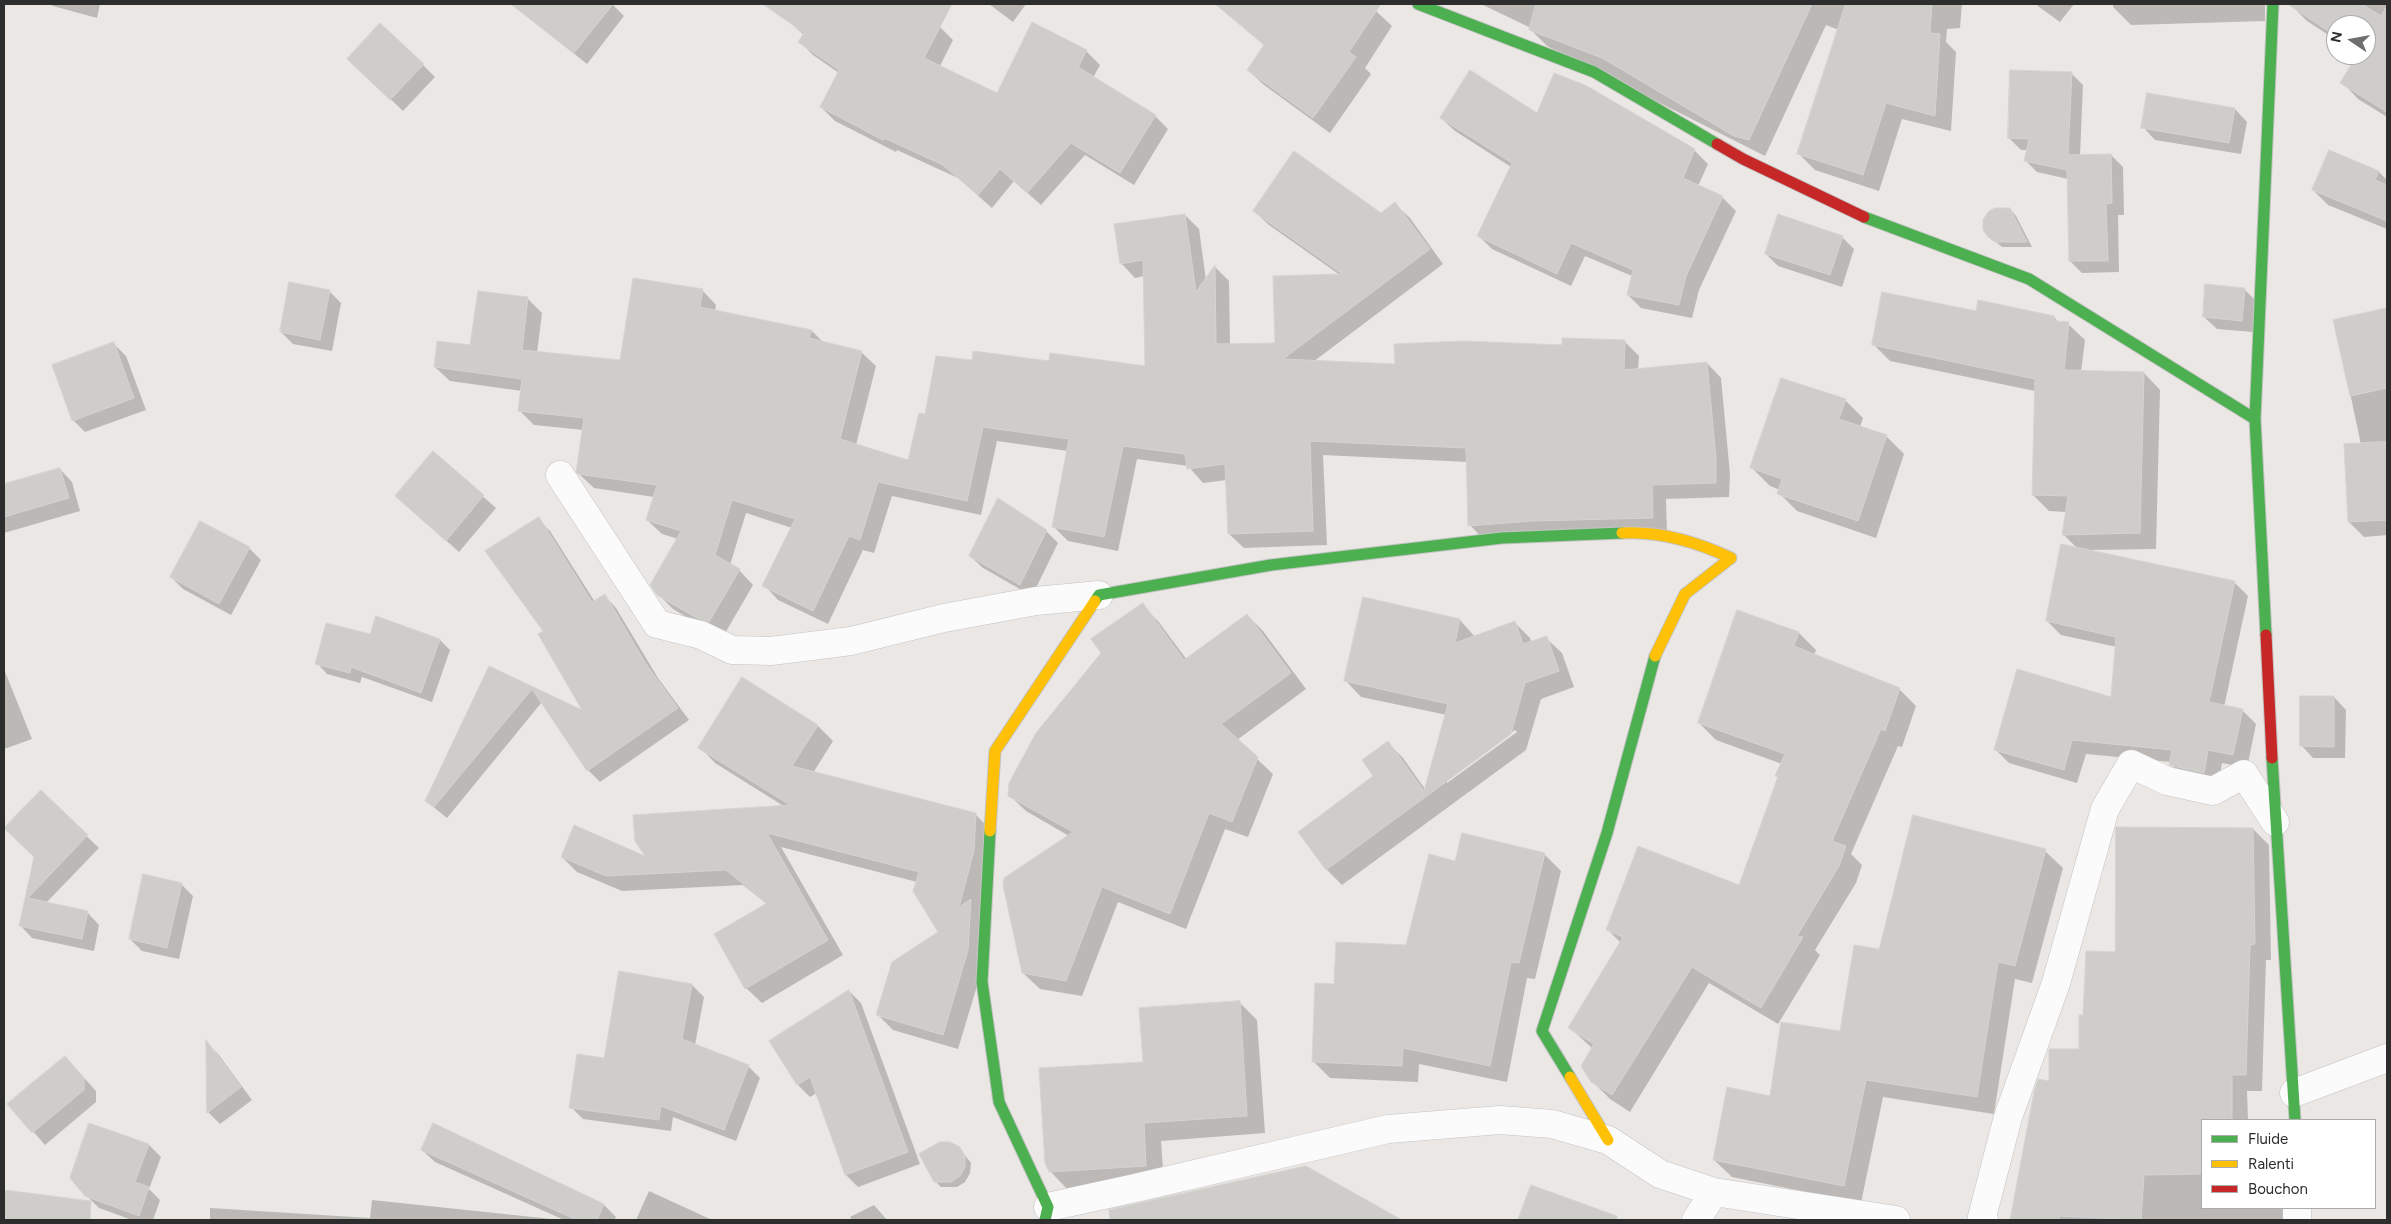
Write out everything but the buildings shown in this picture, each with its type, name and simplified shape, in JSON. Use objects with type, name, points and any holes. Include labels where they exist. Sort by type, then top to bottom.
[{"type":"street","points":[[1418,4],[1594,72],[1743,158],[1870,220],[2029,279],[2255,419]]},
{"type":"street","points":[[2273,4],[2255,419],[2274,822],[2295,1119]]},
{"type":"street","points":[[560,474],[656,624],[701,635],[732,650],[771,651],[851,641],[944,618],[1026,603],[1099,595],[1271,565],[1502,538],[1639,532],[1698,543],[1730,558],[1686,594],[1656,654],[1607,832],[1542,1031],[1608,1140]]},
{"type":"street","points":[[1099,595],[995,751],[982,982],[1000,1102],[1046,1213],[1131,1190],[1388,1129],[1500,1120],[1552,1124],[1608,1140],[1660,1174],[1714,1192],[1896,1220]]},
{"type":"street","points":[[1984,1220],[1982,1217],[2008,1117],[2056,983],[2105,809],[2131,764],[2167,780],[2213,791],[2244,774],[2274,822]]},
{"type":"street","points":[[2294,1093],[2387,1058]]},
{"type":"street","points":[[1696,1220],[1714,1192]]},
{"type":"traffic: fast","points":[[1418,4],[1594,72],[1717,144]]},
{"type":"traffic: fast","points":[[2266,635],[2255,419],[2273,4]]},
{"type":"traffic: fast","points":[[1864,217],[2029,279],[2255,419]]},
{"type":"traffic: fast","points":[[1095,601],[1099,595],[1271,565],[1502,538],[1622,533]]},
{"type":"traffic: fast","points":[[1570,1077],[1542,1031],[1607,833],[1655,656]]},
{"type":"traffic: fast","points":[[2272,758],[2295,1119]]},
{"type":"traffic: fast","points":[[990,831],[982,982],[999,1102],[1048,1207],[1045,1220]]},
{"type":"traffic: slow","points":[[1622,533],[1650,534],[1678,539],[1705,547],[1731,558],[1685,594],[1655,656]]},
{"type":"traffic: slow","points":[[990,831],[995,751],[1095,601]]},
{"type":"traffic: slow","points":[[1570,1077],[1608,1140]]},
{"type":"traffic: jam","points":[[1717,144],[1743,159],[1864,217]]},
{"type":"traffic: jam","points":[[2266,635],[2272,758]]}]
